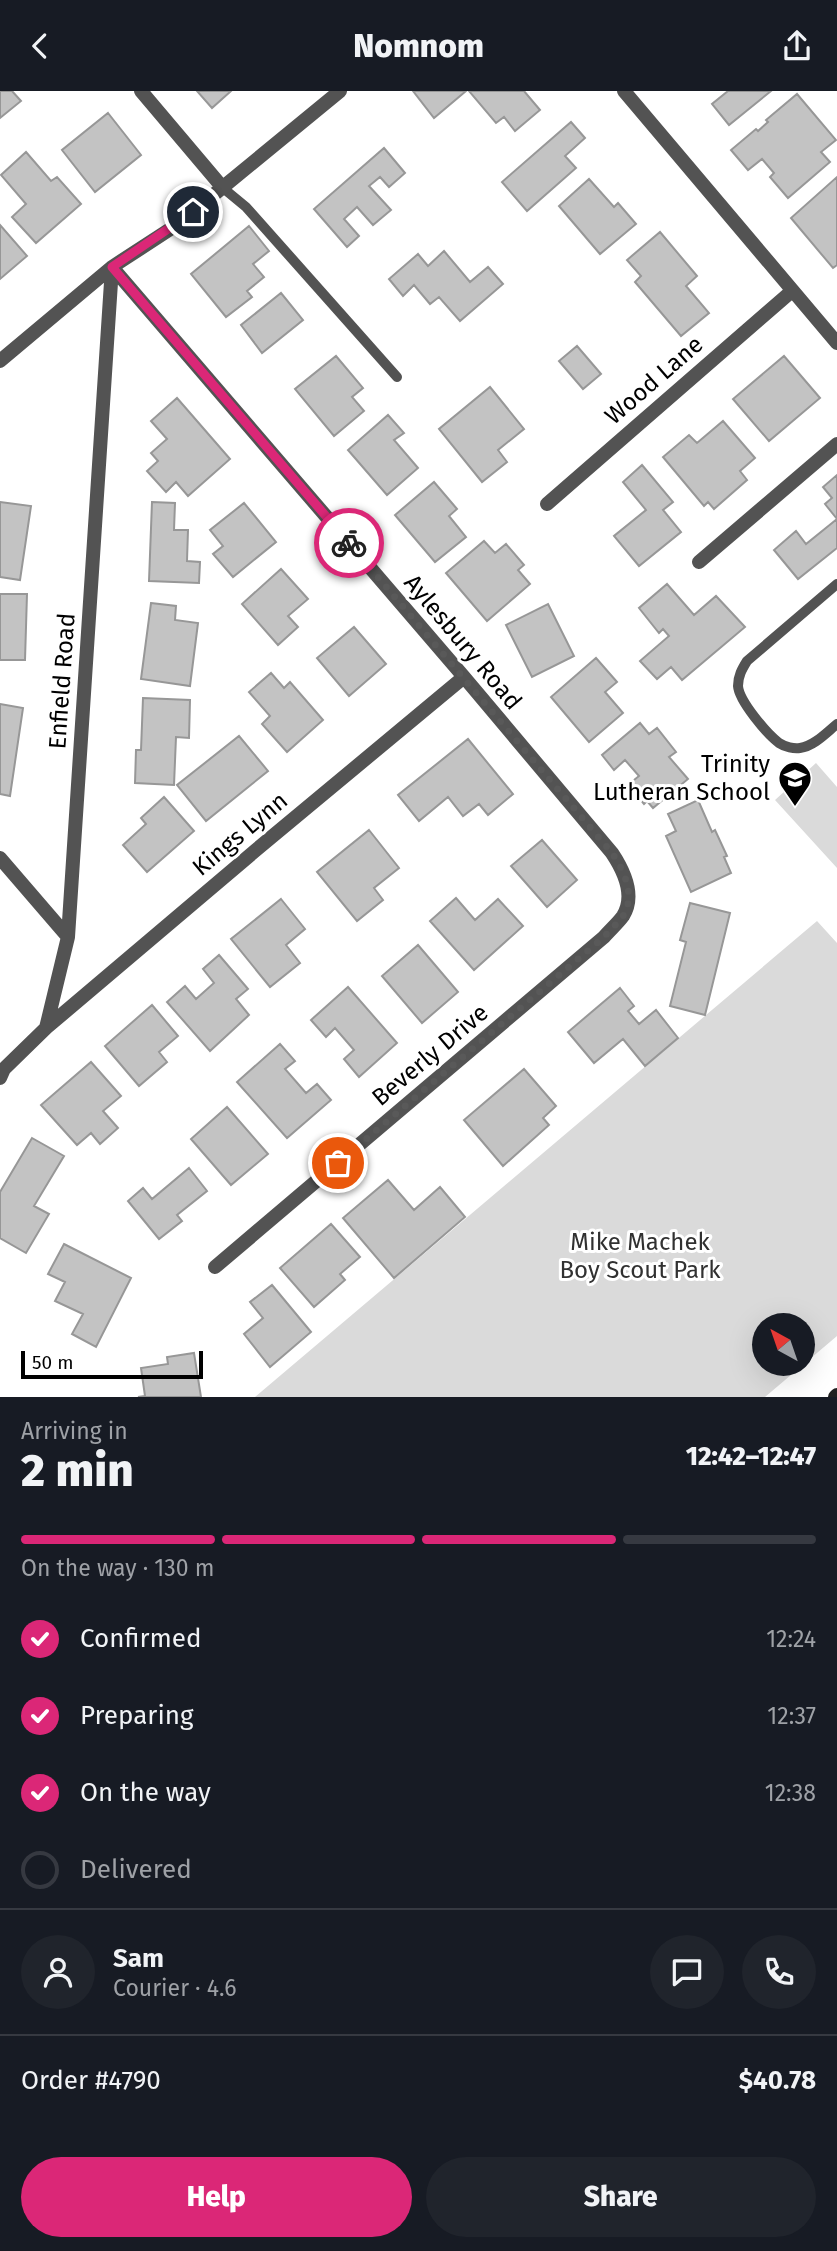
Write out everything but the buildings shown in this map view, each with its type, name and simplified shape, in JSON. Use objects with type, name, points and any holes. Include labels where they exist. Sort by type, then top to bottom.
[{"type":"street","points":[[141,91],[223,188]]},
{"type":"street","points":[[0,361],[112,267],[177,224],[340,91]]},
{"type":"street","points":[[624,91],[837,343]]},
{"type":"street","name":"Aylesbury Road","points":[[112,267],[612,853],[624,870],[629,895]]},
{"type":"street","name":"Enfield Road","points":[[46,1028],[68,937],[112,267]]},
{"type":"street","name":"Wood Lane","points":[[547,504],[792,291]]},
{"type":"street","points":[[699,562],[837,444]]},
{"type":"street","name":"Kings Lynn","points":[[46,1028],[464,677]]},
{"type":"street","points":[[0,858],[68,937]]},
{"type":"street","name":"Beverly Drive","points":[[215,1267],[604,937],[624,915],[629,895]]},
{"type":"street","points":[[0,1078],[4,1069],[46,1028]]},
{"type":"lane","points":[[223,188],[246,207],[397,377]]},
{"type":"lane","points":[[837,585],[747,661],[738,678],[738,688],[745,706],[780,744],[801,748],[812,744],[837,724]]},
{"type":"green space","points":[[816,763],[837,787],[837,868],[775,800]]},
{"type":"green space","name":"Mike Machek Boy Scout Park","points":[[817,921],[837,943],[837,1336],[816,1354],[816,1313],[752,1313],[752,1376],[790,1376],[765,1397],[255,1397]]},
{"type":"way so far","points":[[338,1163],[604,937],[624,915],[629,895],[624,870],[612,853],[349,543]]},
{"type":"place","name":"Trinity Lutheran School","points":[[795,808]]},
{"type":"route","points":[[193,212],[112,267],[349,543]]}]
